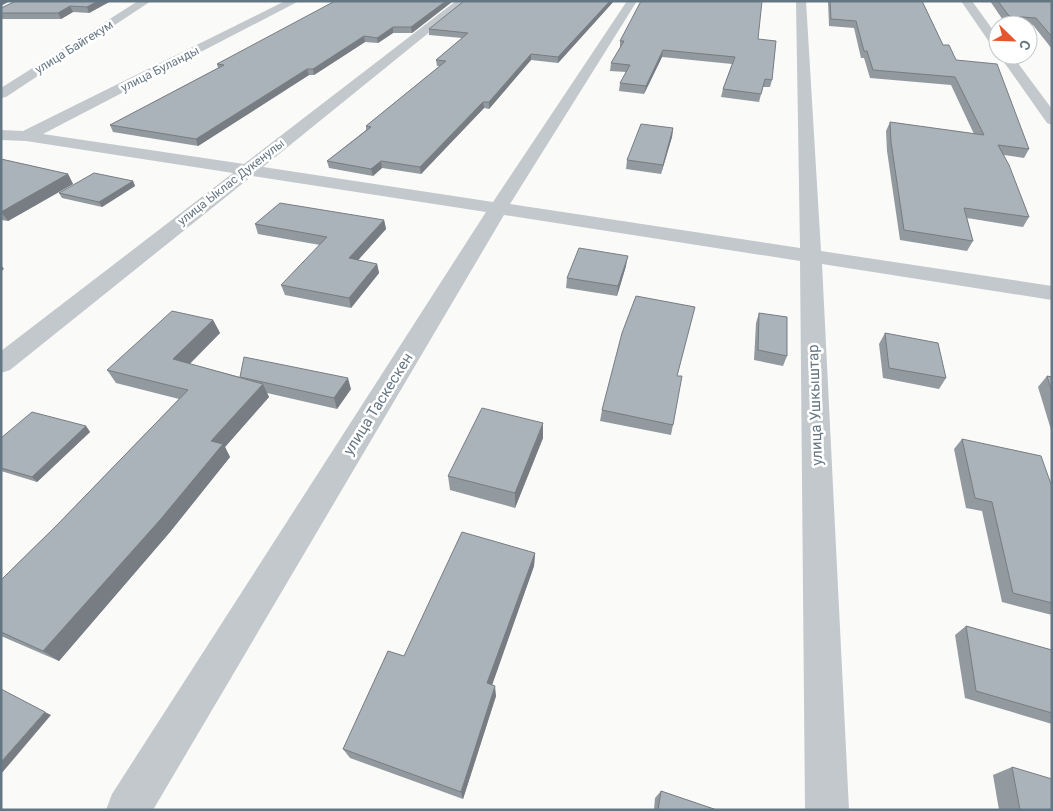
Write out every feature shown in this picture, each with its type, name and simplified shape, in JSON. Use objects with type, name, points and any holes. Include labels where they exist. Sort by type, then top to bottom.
[{"type":"street","name":"улица Байгекум","points":[[1,94],[146,1]]},
{"type":"street","name":"улица Буланды","points":[[26,136],[294,1]]},
{"type":"street","name":"улица Ыклас Дукенулы","points":[[1,364],[463,1]]},
{"type":"street","name":"улица Таскескен","points":[[128,810],[499,207],[632,1]]},
{"type":"street","name":"улица Ушкыштар","points":[[801,1],[811,256],[827,810]]},
{"type":"street","points":[[966,1],[988,32]]},
{"type":"street","points":[[1012,65],[1052,120]]},
{"type":"street","points":[[1,136],[26,136],[247,169],[1052,293]]},
{"type":"building","points":[[16,1],[98,1],[87,7],[70,6],[58,13],[1,13],[1,8]]},
{"type":"building","points":[[335,1],[446,1],[411,27],[393,27],[377,38],[364,36],[313,69],[307,69],[196,139],[110,125],[224,65],[217,64]]},
{"type":"building","points":[[464,1],[610,1],[558,57],[531,54],[489,102],[483,102],[420,167],[381,161],[371,169],[327,161],[371,127],[366,126],[446,61],[436,60],[468,33],[429,29]]},
{"type":"building","points":[[641,1],[762,1],[758,39],[776,41],[772,80],[765,79],[761,94],[723,89],[735,57],[663,50],[646,86],[620,83],[630,65],[611,63],[624,41],[620,41]]},
{"type":"building","points":[[830,1],[922,1],[943,45],[949,45],[956,60],[997,65],[1029,149],[998,145],[1009,165],[1029,217],[964,208],[973,241],[904,230],[891,142],[890,122],[984,135],[955,77],[873,70],[867,51],[864,51],[856,21],[831,19]]},
{"type":"building","points":[[998,1],[1052,1],[1052,37],[1038,20],[1038,15],[1008,15]]},
{"type":"building","points":[[641,124],[673,128],[663,165],[627,160]]},
{"type":"building","points":[[1,159],[68,174],[1,212]]},
{"type":"building","points":[[94,173],[133,181],[99,202],[59,193]]},
{"type":"building","points":[[280,203],[384,220],[349,258],[377,264],[349,298],[281,285],[327,237],[255,224]]},
{"type":"building","points":[[579,248],[628,256],[618,286],[567,278]]},
{"type":"building","points":[[636,296],[695,307],[677,376],[682,376],[673,425],[602,410],[622,333]]},
{"type":"building","points":[[172,311],[213,320],[173,359],[263,384],[211,441],[223,444],[160,520],[43,651],[1,632],[1,580],[188,390],[107,370]]},
{"type":"building","points":[[759,313],[787,317],[787,356],[758,350]]},
{"type":"building","points":[[885,333],[938,343],[946,378],[889,368]]},
{"type":"building","points":[[244,357],[348,378],[334,398],[240,377]]},
{"type":"building","points":[[1047,376],[1052,377],[1052,392]]},
{"type":"building","points":[[482,408],[543,423],[515,493],[448,476]]},
{"type":"building","points":[[32,412],[86,426],[32,477],[1,468],[1,438]]},
{"type":"building","points":[[962,439],[1041,456],[1052,487],[1052,603],[1013,593],[992,502],[975,498]]},
{"type":"building","points":[[462,532],[535,553],[487,683],[495,686],[461,792],[343,749],[388,651],[404,656]]},
{"type":"building","points":[[966,626],[1052,650],[1052,713],[976,691]]},
{"type":"building","points":[[1,689],[45,712],[1,762]]},
{"type":"building","points":[[1012,767],[1052,779],[1052,810],[1020,810]]},
{"type":"building","points":[[661,791],[717,810],[658,810]]}]
